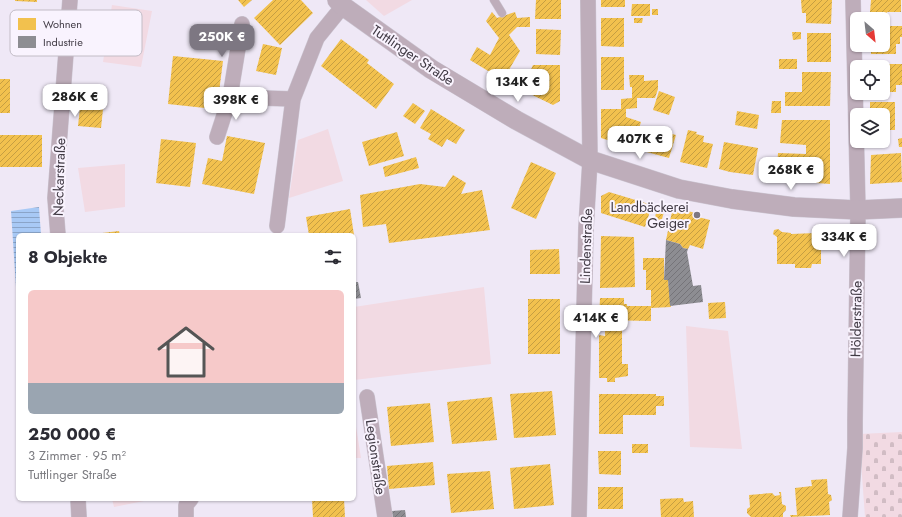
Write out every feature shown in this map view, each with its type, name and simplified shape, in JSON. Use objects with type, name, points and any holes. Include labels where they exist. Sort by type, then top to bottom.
[{"type":"street","name":"Neckarstraße","points":[[69,10],[70,0]]},
{"type":"street","name":"Lindenstraße","points":[[579,517],[586,228],[590,160],[588,0]]},
{"type":"street","name":"Hölderstraße","points":[[850,517],[855,448],[858,210],[853,0]]},
{"type":"street","name":"Tuttlinger Straße","points":[[277,226],[293,99],[317,38],[340,3],[431,70],[516,120],[590,160],[679,189],[709,195],[794,207],[858,210],[902,208]]},
{"type":"street","points":[[217,137],[230,97],[242,24]]},
{"type":"street","name":"Neckarstraße","points":[[58,233],[55,198],[66,56]]},
{"type":"street","points":[[230,97],[293,99]]},
{"type":"street","name":"Legionstraße","points":[[367,397],[385,517]]},
{"type":"street","points":[[78,501],[79,517]]},
{"type":"street","points":[[186,517],[186,505],[189,501]]},
{"type":"lane","points":[[494,0],[502,13]]},
{"type":"green space","points":[[366,0],[412,0],[384,16]]},
{"type":"green space","points":[[112,5],[152,11],[141,67],[103,62],[104,56],[142,56],[142,10],[111,10]]},
{"type":"green space","points":[[328,129],[343,181],[289,198],[298,140]]},
{"type":"green space","points":[[125,164],[125,207],[85,212],[78,168]]},
{"type":"green space","points":[[484,287],[491,364],[356,380],[356,307]]},
{"type":"green space","points":[[686,326],[728,331],[742,449],[690,447]]},
{"type":"green space","points":[[356,427],[361,458],[356,458]]},
{"type":"green space","points":[[902,432],[902,517],[865,517],[859,434]]},
{"type":"green space","points":[[112,501],[144,501],[114,507]]},
{"type":"water","points":[[39,207],[41,233],[16,233],[16,287],[11,211]]},
{"type":"building: Wohnen","points":[[37,0],[37,2],[15,1]]},
{"type":"building: Wohnen","points":[[238,0],[252,0],[244,7]]},
{"type":"building: Wohnen","points":[[273,0],[301,0],[313,13],[280,45],[254,18]]},
{"type":"building: Wohnen","points":[[536,0],[561,0],[561,19],[535,19]]},
{"type":"building: Wohnen","points":[[601,0],[625,0],[625,7],[601,7]]},
{"type":"building: Wohnen","points":[[801,0],[832,0],[831,24],[806,23],[806,13],[802,13]]},
{"type":"building: Wohnen","points":[[871,0],[901,0],[901,12],[870,12]]},
{"type":"building: Wohnen","points":[[632,4],[650,4],[650,16],[631,16]]},
{"type":"building: Wohnen","points":[[652,9],[658,9],[658,15],[652,15]]},
{"type":"building: Wohnen","points":[[492,12],[497,18],[515,12],[517,18],[530,17],[530,27],[517,27],[509,35],[520,51],[503,80],[470,60],[477,47],[490,55],[499,38],[486,21]]},
{"type":"building: Wohnen","points":[[601,18],[624,18],[624,47],[601,46]]},
{"type":"building: Wohnen","points":[[634,18],[643,18],[642,23],[634,23]]},
{"type":"building: Wohnen","points":[[890,26],[902,26],[902,37],[900,37],[900,44],[896,44],[896,54],[871,54],[871,52],[890,52]]},
{"type":"building: Wohnen","points":[[536,29],[561,30],[560,55],[536,54]]},
{"type":"building: Wohnen","points":[[792,32],[801,32],[801,39],[793,40]]},
{"type":"building: Wohnen","points":[[807,33],[831,33],[831,62],[807,62]]},
{"type":"building: Wohnen","points":[[341,39],[369,60],[367,63],[394,84],[376,109],[321,66]]},
{"type":"building: Wohnen","points":[[263,44],[282,48],[276,75],[256,71]]},
{"type":"building: Wohnen","points":[[173,56],[223,61],[219,92],[207,91],[205,108],[168,104]]},
{"type":"building: Wohnen","points":[[601,57],[624,57],[624,90],[601,90]]},
{"type":"building: Wohnen","points":[[779,59],[797,59],[797,69],[779,69]]},
{"type":"building: Wohnen","points":[[890,64],[902,64],[902,85],[896,85],[896,92],[890,92]]},
{"type":"building: Wohnen","points":[[533,65],[560,65],[560,101],[553,105],[522,90]]},
{"type":"building: Wohnen","points":[[802,72],[831,72],[830,106],[785,106],[785,92],[802,92]]},
{"type":"building: Wohnen","points":[[629,75],[644,75],[644,81],[658,80],[658,89],[655,98],[637,98],[637,108],[626,109],[626,117],[641,122],[633,148],[601,138],[601,109],[621,109],[621,99],[632,98],[632,87],[630,87]]},
{"type":"building: Wohnen","points":[[0,79],[10,79],[10,113],[0,113]]},
{"type":"building: Wohnen","points":[[659,91],[675,97],[669,115],[653,110]]},
{"type":"building: Wohnen","points":[[81,98],[104,100],[101,128],[78,126]]},
{"type":"building: Wohnen","points":[[772,101],[781,101],[781,113],[771,113]]},
{"type":"building: Wohnen","points":[[870,102],[895,102],[895,130],[890,130],[890,108],[870,108]]},
{"type":"building: Wohnen","points":[[413,103],[425,111],[415,124],[403,116]]},
{"type":"building: Wohnen","points":[[431,109],[465,130],[456,144],[447,139],[442,147],[428,139],[431,134],[420,128]]},
{"type":"building: Wohnen","points":[[737,111],[759,115],[757,129],[735,125]]},
{"type":"building: Wohnen","points":[[782,120],[830,120],[830,184],[776,180],[778,153],[806,154],[806,145],[780,143]]},
{"type":"building: Wohnen","points":[[649,128],[676,135],[669,158],[643,151]]},
{"type":"building: Wohnen","points":[[688,130],[697,132],[696,134],[704,136],[703,142],[713,144],[707,168],[680,162]]},
{"type":"building: Wohnen","points":[[397,132],[404,156],[369,166],[362,142]]},
{"type":"building: Wohnen","points":[[0,135],[42,135],[42,167],[0,167]]},
{"type":"building: Wohnen","points":[[227,136],[265,143],[254,194],[202,184],[208,158],[222,161]]},
{"type":"building: Wohnen","points":[[902,138],[902,147],[899,147],[898,139]]},
{"type":"building: Wohnen","points":[[161,139],[196,143],[190,187],[156,183]]},
{"type":"building: Wohnen","points":[[724,142],[758,148],[753,175],[719,169]]},
{"type":"building: Wohnen","points":[[901,153],[902,182],[870,184],[871,155]]},
{"type":"building: Wohnen","points":[[416,157],[419,168],[385,177],[383,167]]},
{"type":"building: Wohnen","points":[[531,162],[556,173],[536,219],[511,208]]},
{"type":"building: Wohnen","points":[[453,175],[466,183],[461,194],[482,190],[490,230],[389,243],[386,224],[363,227],[360,195],[420,184],[445,187]]},
{"type":"building: Wohnen","points":[[609,192],[652,205],[645,227],[601,213],[601,196]]},
{"type":"building: Wohnen","points":[[673,207],[699,214],[698,217],[710,220],[703,249],[690,245],[688,249],[683,248],[680,244],[666,240]]},
{"type":"building: Wohnen","points":[[350,209],[354,233],[309,233],[306,217]]},
{"type":"building: Wohnen","points":[[657,210],[664,212],[660,226],[653,224]]},
{"type":"building: Wohnen","points":[[778,229],[782,232],[791,234],[816,233],[816,236],[821,236],[821,264],[812,264],[811,268],[795,268],[795,264],[777,264],[777,237],[773,234],[774,230]]},
{"type":"building: Wohnen","points":[[119,231],[120,233],[102,233]]},
{"type":"building: Wohnen","points":[[601,236],[634,237],[635,287],[600,288]]},
{"type":"building: Wohnen","points":[[559,249],[560,274],[530,274],[530,250]]},
{"type":"building: Wohnen","points":[[643,258],[664,258],[664,280],[668,280],[671,307],[651,308],[651,321],[599,320],[600,298],[624,298],[624,304],[627,304],[627,306],[651,306],[651,290],[646,290],[646,270],[643,270]]},
{"type":"building: Wohnen","points":[[528,299],[560,299],[560,354],[528,354]]},
{"type":"building: Wohnen","points":[[725,302],[726,318],[709,319],[708,303]]},
{"type":"building: Wohnen","points":[[605,330],[622,330],[622,364],[628,364],[628,376],[615,378],[615,382],[607,382],[607,378],[599,378],[599,335],[605,336]]},
{"type":"building: Wohnen","points":[[552,391],[556,435],[514,438],[510,394]]},
{"type":"building: Wohnen","points":[[599,394],[656,394],[656,396],[664,396],[664,406],[656,406],[656,415],[623,415],[623,434],[599,434]]},
{"type":"building: Wohnen","points":[[492,397],[497,440],[452,444],[447,402]]},
{"type":"building: Wohnen","points":[[430,403],[434,442],[391,446],[387,407]]},
{"type":"building: Wohnen","points":[[632,444],[648,444],[648,453],[632,453]]},
{"type":"building: Wohnen","points":[[598,451],[621,451],[621,475],[599,474]]},
{"type":"building: Wohnen","points":[[433,462],[435,485],[389,489],[387,466]]},
{"type":"building: Wohnen","points":[[550,464],[554,505],[514,509],[510,468]]},
{"type":"building: Wohnen","points":[[490,471],[494,509],[451,513],[447,474]]},
{"type":"building: Wohnen","points":[[827,479],[828,494],[831,495],[832,500],[829,502],[830,515],[791,517],[790,515],[797,515],[795,488],[812,486],[811,480]]},
{"type":"building: Wohnen","points":[[598,487],[623,487],[623,509],[598,509]]},
{"type":"building: Wohnen","points":[[779,492],[781,492],[782,504],[786,506],[783,517],[751,517],[747,513],[747,509],[750,507],[749,495],[772,493],[775,496],[780,495]]},
{"type":"building: Wohnen","points":[[683,498],[684,502],[693,501],[694,517],[661,517],[660,499]]},
{"type":"building: Wohnen","points":[[312,501],[344,501],[345,517],[313,517]]},
{"type":"building: Industrie","points":[[666,240],[680,244],[683,248],[688,249],[687,252],[693,286],[701,285],[703,302],[670,306],[668,280],[664,280]]},
{"type":"building: Industrie","points":[[356,282],[358,282],[361,298],[356,299]]},
{"type":"building: Industrie","points":[[405,510],[406,517],[392,517],[392,511]]},
{"type":"place","name":"Landbäckerei Geiger","points":[[697,215]]}]
